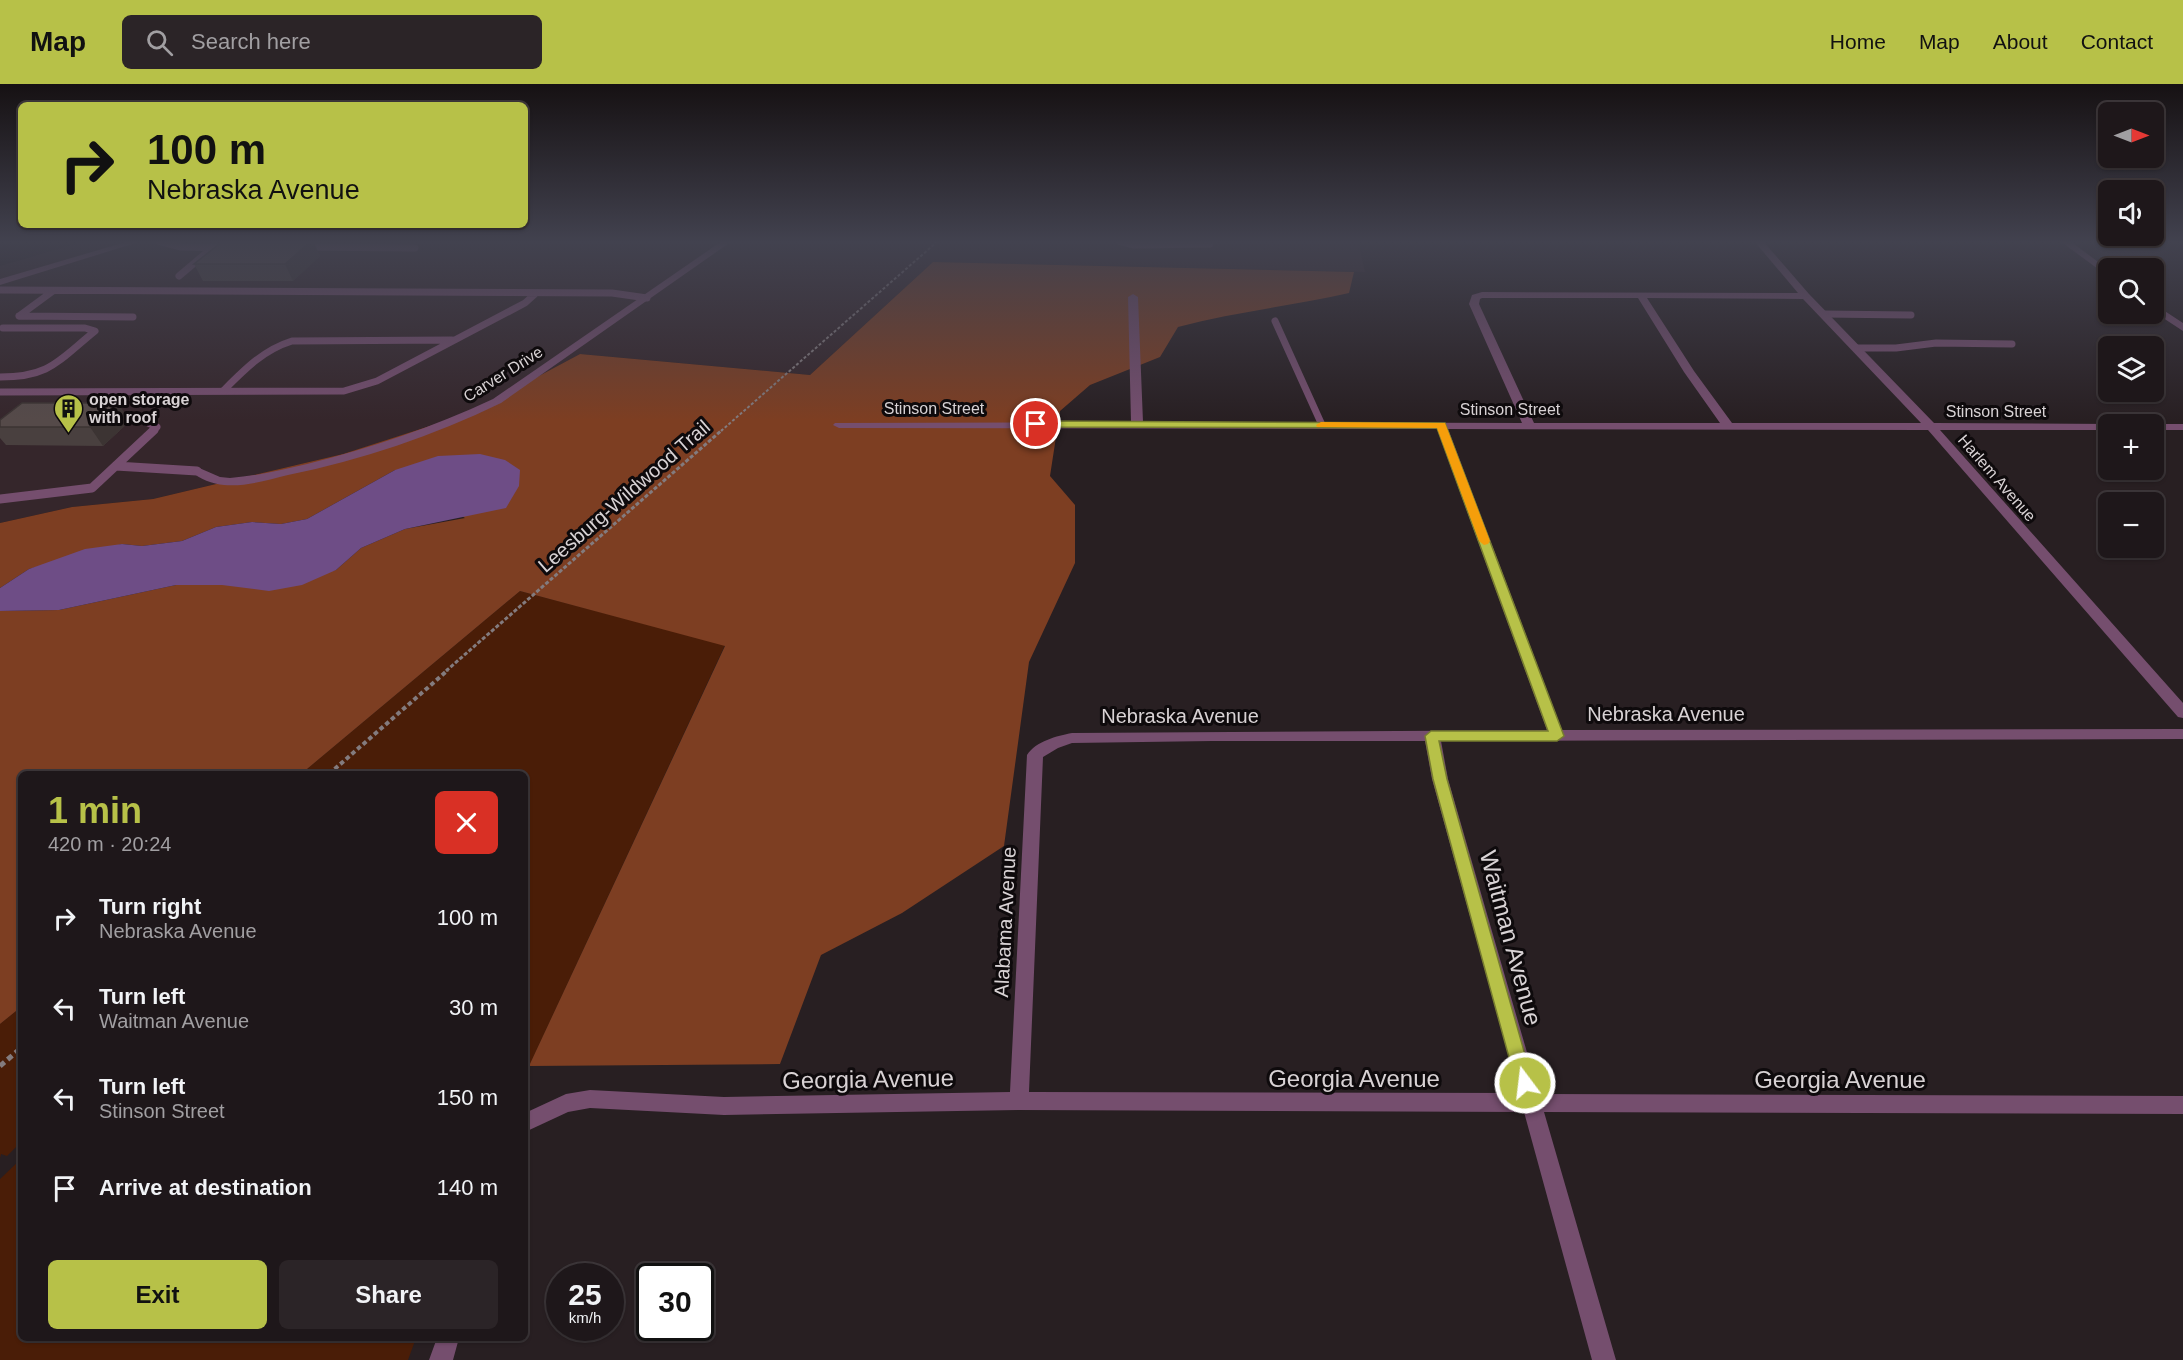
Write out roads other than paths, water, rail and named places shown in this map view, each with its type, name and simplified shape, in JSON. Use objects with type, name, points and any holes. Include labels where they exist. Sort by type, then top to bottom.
[{"type":"street","name":"Carver Drive","points":[[197,471],[218,480],[260,477],[324,463],[444,426],[497,401],[643,301]]},
{"type":"street","points":[[1133,301],[1137,424]]},
{"type":"street","points":[[1474,301],[1474,304],[1529,425]]},
{"type":"street","points":[[1644,301],[1689,372],[1728,426]]},
{"type":"street","name":"Harlem Avenue","points":[[1811,301],[1931,427],[2183,713]]},
{"type":"street","points":[[2164,314],[2183,328]]},
{"type":"street","name":"Stinson Street","points":[[839,425],[2098,427]]},
{"type":"street","points":[[1441,425],[1557,736]]},
{"type":"street","points":[[2164,427],[2183,427]]},
{"type":"street","name":"Nebraska Avenue","points":[[1043,748],[1072,738],[2183,734]]},
{"type":"street","name":"Waitman Avenue","points":[[1431,736],[1440,779],[1604,1360]]},
{"type":"street","name":"Alabama Avenue","points":[[1019,1101],[1035,755],[1043,748]]},
{"type":"street","name":"Georgia Avenue","points":[[528,1121],[566,1103],[590,1099],[724,1106],[1019,1101],[1531,1105],[2183,1105]]},
{"type":"street","points":[[441,1360],[447,1341]]},
{"type":"lane","points":[[2,329],[40,301]]},
{"type":"lane","points":[[0,392],[344,391],[363,387],[528,301]]},
{"type":"lane","points":[[1824,314],[1911,315]]},
{"type":"lane","points":[[20,316],[133,317]]},
{"type":"lane","points":[[1275,321],[1322,425]]},
{"type":"lane","points":[[0,377],[25,377],[46,371],[95,331],[85,328],[2,329]]},
{"type":"lane","points":[[224,391],[262,353],[283,342],[305,339],[455,340]]},
{"type":"lane","points":[[1857,348],[1896,348],[1936,343],[2012,344]]},
{"type":"lane","points":[[0,499],[92,488],[157,427],[135,417],[101,417]]},
{"type":"lane","points":[[116,466],[197,471]]},
{"type":"place","name":"open storage with roof","points":[[68,434]]}]
